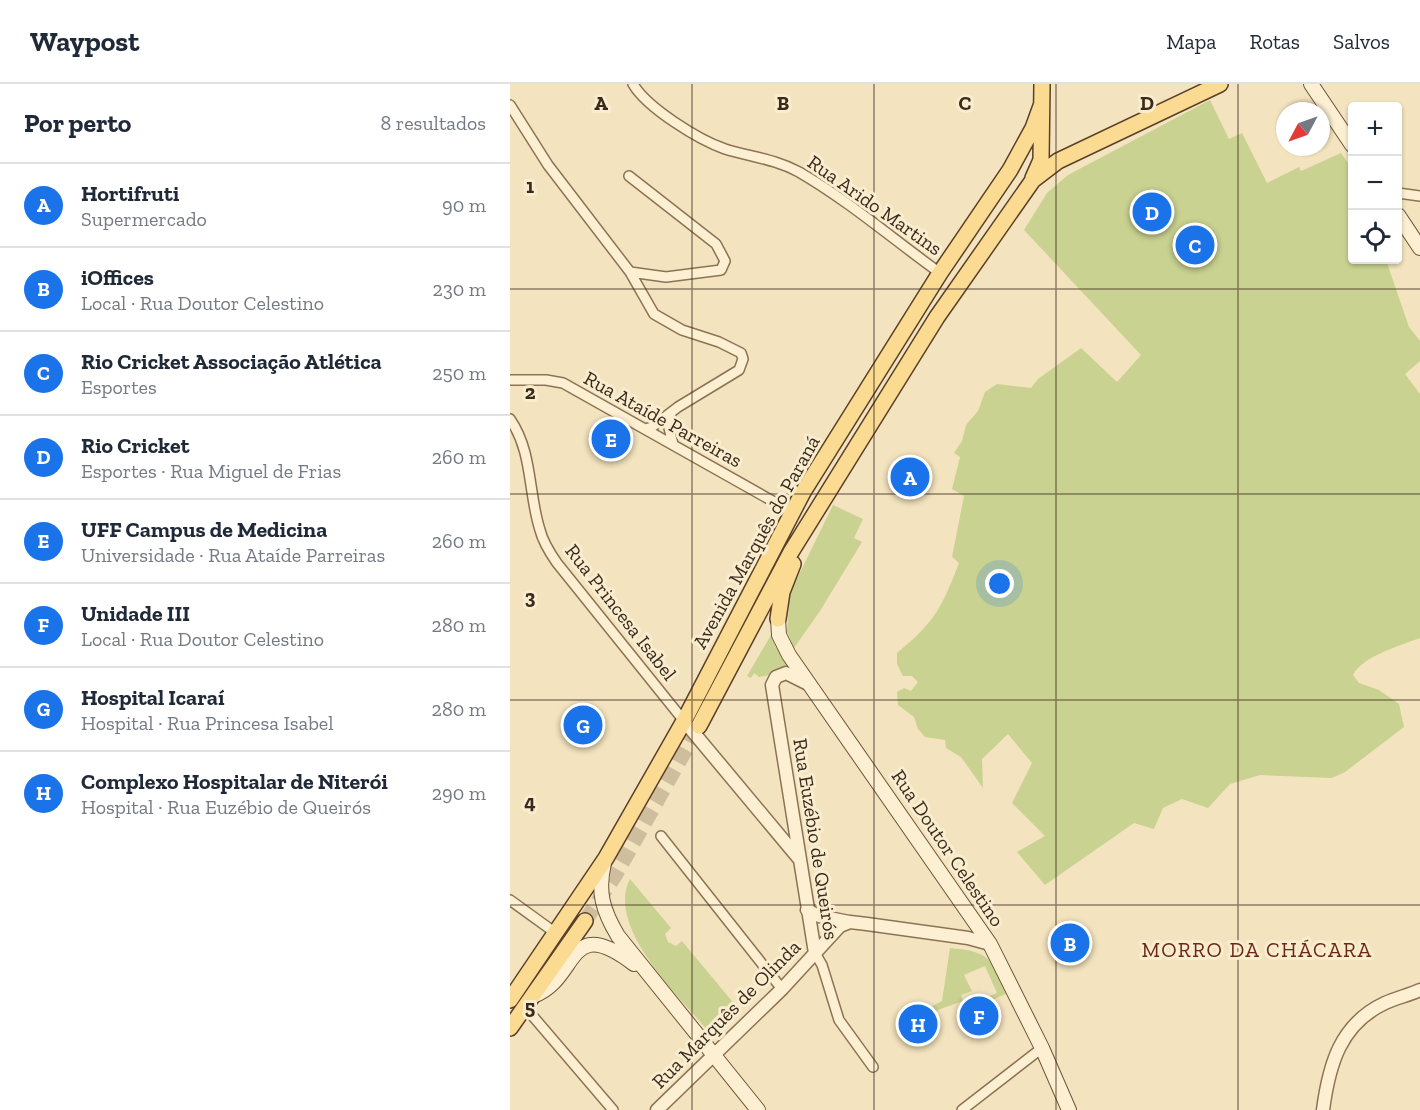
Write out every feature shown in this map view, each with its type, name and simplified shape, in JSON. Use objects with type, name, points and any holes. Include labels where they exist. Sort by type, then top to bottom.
[{"type":"main road","points":[[1033,180],[1041,160],[1042,84]]},
{"type":"main road","name":"Avenida Marquês do Paraná","points":[[699,726],[790,552],[937,317],[1033,180],[1058,161],[1220,84]]},
{"type":"main road","points":[[1315,87],[1348,137]]},
{"type":"main road","name":"Avenida Marquês do Paraná","points":[[510,1000],[557,934],[606,858],[684,721],[792,512],[940,273],[1010,170],[1033,128],[1041,106]]},
{"type":"main road","points":[[1402,221],[1420,248]]},
{"type":"main road","points":[[778,619],[782,592],[823,499]]},
{"type":"main road","name":"Rua Doutor Celestino","points":[[778,619],[779,635],[789,655],[990,944],[1042,1048],[1069,1110]]},
{"type":"main road","points":[[606,858],[600,887],[601,905],[618,936],[645,973],[758,1110]]},
{"type":"main road","points":[[510,1028],[585,921]]},
{"type":"main road","points":[[529,1002],[549,987],[585,944],[596,944],[610,950],[645,973]]},
{"type":"street","name":"Rua Arido Martins","points":[[633,84],[653,105],[708,142],[740,153],[770,159],[800,172],[940,273]]},
{"type":"street","points":[[510,105],[515,124],[630,272],[654,314],[682,330],[735,348],[743,359],[739,370],[691,398],[652,427],[645,429]]},
{"type":"street","points":[[629,176],[716,244],[725,261],[721,270],[666,277],[630,272]]},
{"type":"street","points":[[1402,194],[1420,196]]},
{"type":"street","name":"Rua Ataíde Parreiras","points":[[510,380],[546,380],[563,383],[792,512]]},
{"type":"street","points":[[671,413],[669,428],[672,444]]},
{"type":"street","name":"Rua Princesa Isabel","points":[[510,419],[524,449],[537,519],[545,544],[557,563],[684,721]]},
{"type":"street","name":"Rua Euzébio de Queirós","points":[[810,685],[786,673],[776,677],[772,685],[807,910],[815,952],[822,965],[839,1020],[873,1067]]},
{"type":"street","points":[[684,721],[801,861]]},
{"type":"street","points":[[776,832],[785,832],[795,824]]},
{"type":"street","points":[[661,837],[782,989]]},
{"type":"street","points":[[510,900],[557,934]]},
{"type":"street","points":[[807,910],[819,916],[850,922],[968,938],[990,944]]},
{"type":"street","name":"Rua Marquês de Olinda","points":[[657,1110],[782,989],[834,931],[850,922]]},
{"type":"street","points":[[1323,1110],[1329,1071],[1342,1039],[1353,1026],[1375,1010],[1420,990]]},
{"type":"street","points":[[529,1002],[614,1110]]},
{"type":"street","points":[[962,1110],[1042,1048]]},
{"type":"green space","points":[[1210,100],[1229,139],[1242,133],[1267,183],[1299,167],[1301,171],[1341,153],[1348,163],[1348,264],[1387,264],[1409,327],[1420,341],[1420,361],[1405,374],[1420,394],[1420,638],[1373,657],[1358,668],[1353,675],[1359,683],[1379,690],[1399,704],[1404,727],[1345,772],[1332,778],[1260,775],[1230,784],[1208,808],[1182,799],[1163,808],[1154,829],[1134,823],[1045,885],[1017,852],[1045,836],[1012,803],[1032,763],[1008,734],[982,759],[983,788],[961,757],[946,748],[945,740],[925,737],[918,729],[914,717],[898,705],[897,692],[904,688],[911,691],[918,682],[912,676],[903,676],[897,664],[897,653],[929,623],[936,613],[959,563],[952,557],[964,496],[952,489],[960,457],[954,453],[962,441],[966,425],[978,411],[985,392],[997,384],[1031,388],[1038,379],[1081,348],[1117,382],[1141,355],[1024,230],[1047,193],[1068,175]]},
{"type":"green space","points":[[833,505],[863,519],[854,538],[862,542],[820,611],[794,648],[787,631],[790,593]]},
{"type":"green space","points":[[771,635],[775,646],[792,668],[778,668],[770,675],[759,677],[754,673],[751,678],[747,676]]},
{"type":"green space","points":[[630,879],[671,928],[665,934],[668,942],[676,946],[682,941],[741,1012],[717,1034],[709,1032],[681,1000],[649,960],[636,939],[628,918],[625,898]]},
{"type":"green space","points":[[950,948],[963,949],[988,959],[998,972],[1008,993],[967,1011],[965,1006],[997,993],[985,966],[964,975],[972,991],[961,995],[963,1001],[929,1013],[925,1010],[942,1001]]},
{"type":"tunnel","points":[[585,921],[616,874],[699,726]]},
{"type":"place","name":"Rio Cricket","points":[[1152,212]]},
{"type":"place","name":"Rio Cricket Associação Atlética","points":[[1195,245]]},
{"type":"place","name":"UFF Campus de Medicina","points":[[611,439]]},
{"type":"place","name":"Hortifruti","points":[[910,477]]},
{"type":"place","name":"Hospital Icaraí","points":[[583,725]]},
{"type":"place","name":"iOffices","points":[[1070,943]]},
{"type":"place","name":"Unidade III","points":[[979,1016]]},
{"type":"place","name":"Complexo Hospitalar de Niterói","points":[[918,1024]]},
{"type":"district","name":"MORRO DA CHÁCARA","points":[[1257,950]]}]
